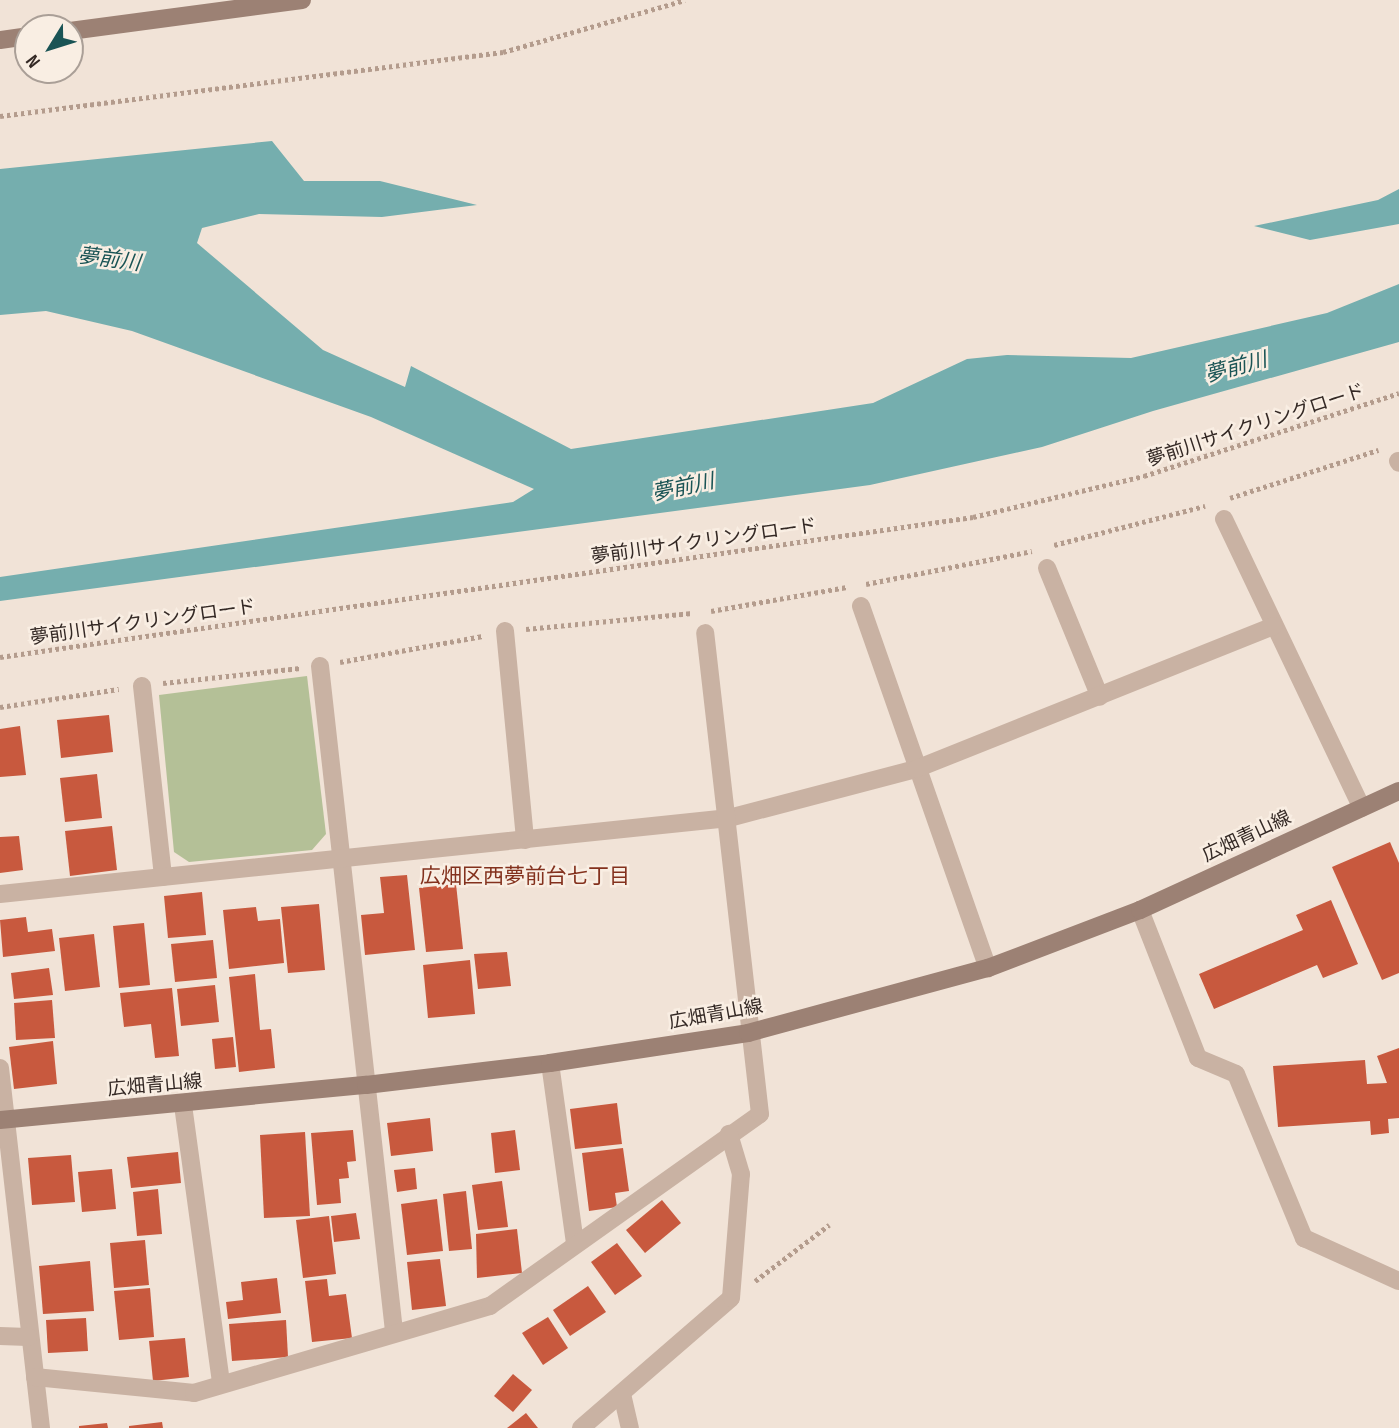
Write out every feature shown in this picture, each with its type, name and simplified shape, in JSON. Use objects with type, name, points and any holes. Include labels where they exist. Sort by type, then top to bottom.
[{"type":"main road","points":[[84,29],[302,0]]},
{"type":"main road","name":"広畑青山線","points":[[3,1119],[183,1105],[366,1085],[550,1063],[748,1032],[988,968],[1140,910],[1399,791]]},
{"type":"street","points":[[1219,511],[1362,807]]},
{"type":"street","points":[[1047,568],[1100,697]]},
{"type":"street","points":[[861,606],[988,968]]},
{"type":"street","points":[[0,894],[729,818],[916,769],[1273,626]]},
{"type":"street","points":[[505,631],[525,840]]},
{"type":"street","points":[[36,1377],[194,1393],[394,1331],[491,1306],[760,1114],[748,1032],[729,818],[705,633]]},
{"type":"street","points":[[320,666],[394,1331]]},
{"type":"street","points":[[142,686],[163,877]]},
{"type":"street","points":[[1140,910],[1198,1058],[1236,1074],[1304,1238],[1399,1281]]},
{"type":"street","points":[[550,1063],[575,1244]]},
{"type":"street","points":[[0,1068],[3,1119],[41,1428]]},
{"type":"street","points":[[183,1105],[221,1384]]},
{"type":"street","points":[[581,1428],[732,1298],[741,1174],[729,1134]]},
{"type":"street","points":[[0,1336],[28,1337]]},
{"type":"street","points":[[622,1394],[630,1428]]},
{"type":"path","points":[[0,116],[503,52],[685,0]]},
{"type":"path","name":"夢前川サイクリングロード","points":[[0,657],[974,517],[1144,476],[1399,393]]},
{"type":"path","points":[[1227,499],[1380,449]]},
{"type":"path","points":[[1049,547],[1219,511]]},
{"type":"path","points":[[0,707],[142,686],[320,666],[505,631],[702,612],[1036,550]]},
{"type":"path","points":[[732,1298],[829,1225]]},
{"type":"green space","points":[[307,676],[326,834],[312,850],[189,862],[174,852],[159,695]]},
{"type":"water","name":"夢前川","points":[[272,141],[304,181],[380,181],[477,205],[382,217],[259,214],[202,228],[197,243],[323,350],[405,387],[411,366],[571,449],[873,403],[967,359],[1007,355],[1131,358],[1327,313],[1399,284],[1399,342],[1153,411],[1042,447],[870,485],[0,601],[0,577],[513,502],[534,489],[371,417],[132,331],[46,311],[0,315],[0,169]]},
{"type":"water","points":[[1399,189],[1399,224],[1310,240],[1254,226],[1378,200]]},
{"type":"building","points":[[109,715],[113,752],[61,758],[57,720]]},
{"type":"building","points":[[20,726],[26,775],[0,777],[0,729]]},
{"type":"building","points":[[97,774],[102,818],[65,822],[60,778]]},
{"type":"building","points":[[112,826],[117,870],[70,876],[65,831]]},
{"type":"building","points":[[19,836],[23,870],[0,873],[0,837]]},
{"type":"building","points":[[1390,842],[1399,863],[1399,973],[1382,980],[1332,867]]},
{"type":"building","points":[[407,875],[415,950],[365,955],[361,915],[384,913],[380,877]]},
{"type":"building","points":[[456,884],[463,949],[426,952],[419,888]]},
{"type":"building","points":[[202,892],[206,935],[168,938],[164,896]]},
{"type":"building","points":[[1331,900],[1358,964],[1323,978],[1317,965],[1214,1009],[1199,974],[1303,930],[1296,915]]},
{"type":"building","points":[[319,904],[325,970],[288,973],[281,907]]},
{"type":"building","points":[[256,907],[258,921],[280,919],[284,963],[229,969],[223,910]]},
{"type":"building","points":[[26,917],[28,932],[52,929],[55,951],[3,957],[0,920]]},
{"type":"building","points":[[144,923],[150,985],[119,988],[113,926]]},
{"type":"building","points":[[94,934],[100,987],[65,991],[59,938]]},
{"type":"building","points":[[213,940],[217,978],[175,982],[171,944]]},
{"type":"building","points":[[507,952],[511,986],[478,989],[474,954]]},
{"type":"building","points":[[470,960],[475,1014],[428,1018],[423,965]]},
{"type":"building","points":[[49,968],[53,995],[14,999],[11,973]]},
{"type":"building","points":[[255,974],[260,1030],[271,1029],[275,1068],[239,1072],[229,977]]},
{"type":"building","points":[[215,985],[219,1022],[181,1026],[177,989]]},
{"type":"building","points":[[172,988],[179,1056],[155,1058],[151,1024],[124,1027],[120,993]]},
{"type":"building","points":[[52,1000],[55,1038],[16,1040],[14,1003]]},
{"type":"building","points":[[233,1037],[236,1067],[215,1069],[212,1039]]},
{"type":"building","points":[[53,1041],[57,1084],[14,1089],[9,1047]]},
{"type":"building","points":[[1399,1048],[1399,1118],[1388,1119],[1389,1133],[1371,1135],[1370,1121],[1278,1127],[1273,1066],[1365,1060],[1367,1084],[1387,1083],[1377,1056]]},
{"type":"building","points":[[617,1103],[622,1144],[575,1149],[570,1109]]},
{"type":"building","points":[[430,1118],[433,1151],[391,1156],[387,1123]]},
{"type":"building","points":[[353,1130],[356,1161],[347,1162],[349,1178],[339,1179],[341,1203],[317,1205],[311,1133]]},
{"type":"building","points":[[515,1130],[520,1170],[495,1173],[491,1133]]},
{"type":"building","points":[[305,1132],[310,1216],[264,1218],[260,1135]]},
{"type":"building","points":[[623,1148],[629,1191],[615,1193],[617,1207],[589,1211],[582,1153]]},
{"type":"building","points":[[178,1152],[181,1183],[131,1188],[127,1157]]},
{"type":"building","points":[[71,1155],[75,1202],[32,1205],[28,1158]]},
{"type":"building","points":[[415,1168],[417,1189],[397,1192],[394,1170]]},
{"type":"building","points":[[112,1169],[116,1209],[82,1212],[78,1172]]},
{"type":"building","points":[[502,1181],[508,1227],[478,1230],[472,1185]]},
{"type":"building","points":[[158,1189],[162,1234],[137,1236],[133,1192]]},
{"type":"building","points":[[466,1191],[472,1249],[449,1251],[443,1194]]},
{"type":"building","points":[[437,1199],[443,1251],[407,1255],[401,1204]]},
{"type":"building","points":[[662,1200],[681,1223],[645,1253],[626,1230]]},
{"type":"building","points":[[356,1213],[360,1239],[334,1242],[331,1216]]},
{"type":"building","points":[[329,1216],[336,1274],[303,1278],[296,1220]]},
{"type":"building","points":[[517,1229],[522,1273],[477,1278],[476,1234]]},
{"type":"building","points":[[145,1240],[149,1285],[114,1288],[110,1243]]},
{"type":"building","points":[[617,1243],[642,1276],[615,1295],[591,1262]]},
{"type":"building","points":[[440,1259],[446,1306],[412,1310],[407,1262]]},
{"type":"building","points":[[90,1261],[94,1311],[43,1314],[39,1266]]},
{"type":"building","points":[[277,1278],[281,1313],[228,1319],[226,1302],[243,1300],[241,1282]]},
{"type":"building","points":[[327,1279],[329,1296],[346,1294],[352,1338],[312,1342],[305,1281]]},
{"type":"building","points":[[588,1286],[606,1312],[570,1336],[553,1310]]},
{"type":"building","points":[[150,1288],[154,1337],[119,1340],[114,1291]]},
{"type":"building","points":[[548,1317],[568,1348],[543,1365],[522,1333]]},
{"type":"building","points":[[86,1318],[88,1351],[48,1353],[46,1320]]},
{"type":"building","points":[[286,1320],[288,1357],[232,1361],[229,1324]]},
{"type":"building","points":[[185,1338],[189,1377],[153,1381],[149,1341]]},
{"type":"building","points":[[513,1374],[532,1390],[513,1412],[494,1396]]},
{"type":"building","points":[[526,1413],[538,1428],[507,1428]]},
{"type":"building","points":[[162,1422],[163,1428],[129,1428],[129,1426]]},
{"type":"building","points":[[107,1423],[108,1428],[79,1428],[79,1426]]},
{"type":"district","name":"広畑区西夢前台七丁目","points":[[525,877]]}]
